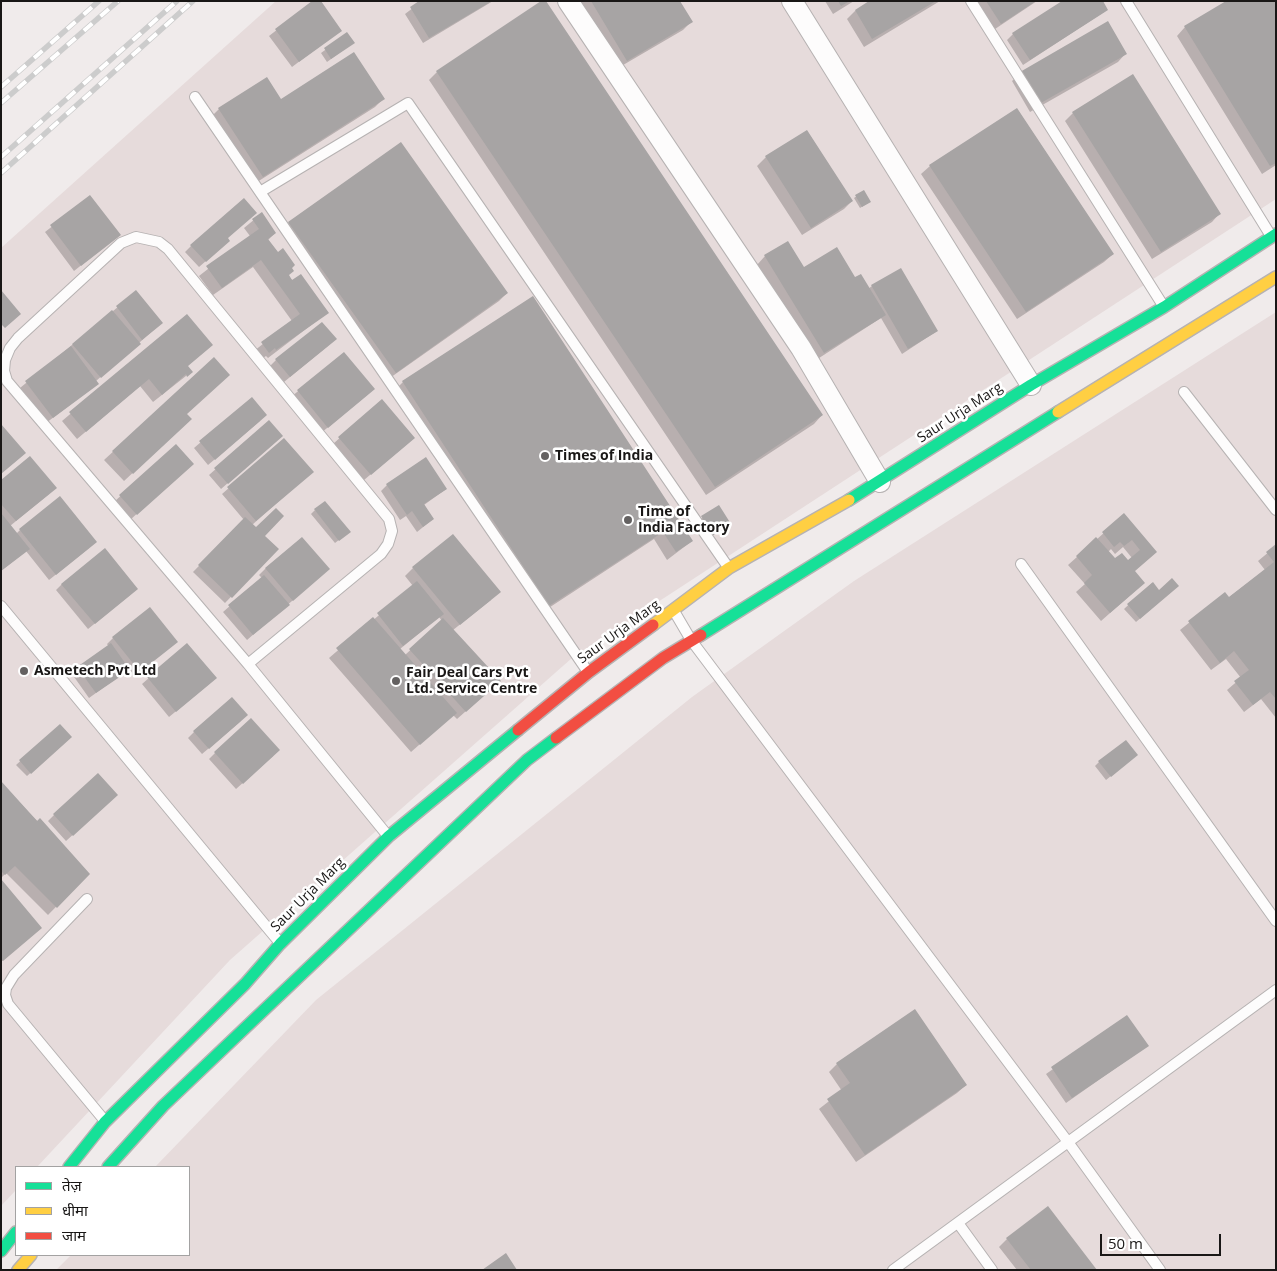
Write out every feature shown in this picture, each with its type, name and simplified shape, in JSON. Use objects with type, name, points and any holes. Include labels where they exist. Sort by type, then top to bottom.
[{"type":"street","points":[[568,1],[801,348],[880,482]]},
{"type":"street","points":[[792,1],[1031,385]]},
{"type":"street","name":"Saur Urja Marg","points":[[70,1166],[105,1122],[245,984],[280,944],[389,836],[588,672],[729,568],[880,482],[1031,385],[1164,307],[1273,235]]},
{"type":"street","points":[[109,1166],[163,1106],[527,760],[663,658],[1276,277]]},
{"type":"street","points":[[1,1251],[15,1233]]},
{"type":"street","points":[[18,1270],[30,1256]]},
{"type":"lane","points":[[971,1],[1164,307]]},
{"type":"lane","points":[[1126,1],[1273,235]]},
{"type":"lane","points":[[195,97],[588,672]]},
{"type":"lane","points":[[260,192],[408,103],[729,568]]},
{"type":"lane","points":[[248,664],[381,554],[388,544],[392,531],[389,519],[168,249],[158,242],[136,238],[121,243],[18,338],[10,348],[5,360],[4,371],[7,381],[248,664],[389,836]]},
{"type":"lane","points":[[1184,392],[1276,510]]},
{"type":"lane","points":[[1021,564],[1276,921]]},
{"type":"lane","points":[[1,606],[280,944]]},
{"type":"lane","points":[[673,611],[691,640],[1068,1142],[1160,1270]]},
{"type":"lane","points":[[87,899],[14,975],[6,988],[5,995],[8,1004],[105,1122]]},
{"type":"lane","points":[[893,1270],[1276,990]]},
{"type":"lane","points":[[958,1223],[992,1270]]},
{"type":"shaded area","points":[[276,1],[1276,1],[1276,199],[572,658],[230,960],[38,1166],[15,1166],[15,1191],[1,1206],[1,248]]},
{"type":"shaded area","points":[[1276,312],[1276,1270],[56,1270],[70,1256],[190,1256],[190,1166],[156,1166],[316,1000],[692,697],[854,581]]},
{"type":"building","points":[[312,1],[321,1],[342,31],[299,62],[275,29]]},
{"type":"building","points":[[419,1],[492,1],[429,38],[410,7]]},
{"type":"building","points":[[541,1],[546,1],[823,415],[715,487],[436,71]]},
{"type":"building","points":[[591,1],[680,1],[693,22],[627,61]]},
{"type":"building","points":[[838,1],[850,1],[841,6]]},
{"type":"building","points":[[869,1],[936,1],[872,39],[855,10]]},
{"type":"building","points":[[986,1],[1036,1],[1001,24]]},
{"type":"building","points":[[1062,1],[1103,1],[1108,10],[1030,60],[1012,33]]},
{"type":"building","points":[[1226,1],[1276,1],[1276,163],[1270,166],[1184,26]]},
{"type":"building","points":[[1108,21],[1127,54],[1039,104],[1020,72]]},
{"type":"building","points":[[347,32],[355,43],[331,59],[324,48]]},
{"type":"building","points":[[354,52],[385,99],[263,177],[218,108],[267,77],[281,99]]},
{"type":"building","points":[[1133,74],[1221,214],[1161,252],[1072,112]]},
{"type":"building","points":[[1017,108],[1114,254],[1026,312],[929,165]]},
{"type":"building","points":[[807,130],[853,201],[811,228],[765,156]]},
{"type":"building","points":[[401,142],[508,293],[396,373],[288,222]]},
{"type":"building","points":[[864,190],[871,202],[862,207],[855,195]]},
{"type":"building","points":[[90,195],[121,235],[81,266],[50,225]]},
{"type":"building","points":[[244,198],[257,213],[228,238],[230,241],[206,262],[190,245]]},
{"type":"building","points":[[262,212],[276,233],[268,239],[278,252],[283,248],[295,265],[292,268],[294,271],[289,275],[292,280],[301,274],[329,313],[269,353],[261,342],[300,314],[261,260],[222,288],[206,266],[259,229],[252,219]]},
{"type":"building","points":[[788,241],[804,267],[837,247],[855,277],[861,274],[886,315],[824,353],[764,255]]},
{"type":"building","points":[[901,268],[938,331],[908,349],[871,285]]},
{"type":"building","points":[[1,290],[21,314],[5,328],[1,324]]},
{"type":"building","points":[[136,290],[163,323],[142,340],[116,306]]},
{"type":"building","name":"Times of India","points":[[533,296],[693,541],[676,552],[663,532],[549,606],[402,381]]},
{"type":"building","points":[[112,310],[141,344],[101,378],[72,344]]},
{"type":"building","points":[[187,314],[213,345],[188,366],[193,372],[187,377],[186,374],[162,395],[149,379],[86,432],[69,412]]},
{"type":"building","points":[[322,322],[337,339],[290,377],[275,359]]},
{"type":"building","points":[[71,346],[99,384],[53,418],[25,381]]},
{"type":"building","points":[[344,352],[375,389],[328,428],[297,390]]},
{"type":"building","points":[[214,357],[230,375],[187,414],[192,419],[133,474],[112,451]]},
{"type":"building","points":[[252,397],[267,415],[215,460],[199,441]]},
{"type":"building","points":[[382,399],[415,438],[371,475],[338,437]]},
{"type":"building","points":[[269,420],[283,436],[228,484],[214,468]]},
{"type":"building","points":[[1,424],[26,453],[1,474]]},
{"type":"building","points":[[284,438],[314,472],[256,521],[227,487]]},
{"type":"building","points":[[176,444],[194,464],[137,515],[119,495]]},
{"type":"building","points":[[30,456],[57,488],[16,521],[1,504],[1,480]]},
{"type":"building","points":[[426,457],[447,489],[424,504],[434,519],[423,527],[412,511],[407,515],[386,484]]},
{"type":"building","points":[[60,496],[97,542],[56,575],[19,529]]},
{"type":"building","points":[[325,501],[351,532],[339,541],[314,509]]},
{"type":"building","points":[[719,505],[731,524],[713,535],[701,516]]},
{"type":"building","points":[[276,508],[284,516],[265,536],[279,549],[232,598],[198,565],[245,517],[256,527]]},
{"type":"building","points":[[1,513],[30,549],[1,571]]},
{"type":"building","points":[[1124,513],[1157,552],[1135,571],[1145,583],[1110,613],[1084,583],[1092,575],[1076,556],[1096,537],[1115,558],[1122,553],[1128,560],[1140,550],[1132,540],[1124,546],[1120,542],[1114,547],[1102,532]]},
{"type":"building","points":[[453,534],[501,592],[460,625],[412,567]]},
{"type":"building","points":[[302,537],[330,569],[293,601],[265,568]]},
{"type":"building","points":[[1276,544],[1276,699],[1270,692],[1253,705],[1234,681],[1249,670],[1234,651],[1220,663],[1188,621],[1225,592],[1229,597],[1274,562],[1266,552]]},
{"type":"building","points":[[105,548],[138,589],[95,624],[61,584]]},
{"type":"building","points":[[264,575],[290,605],[253,635],[228,605]]},
{"type":"building","points":[[1172,578],[1179,586],[1140,619],[1127,604],[1153,582],[1159,590]]},
{"type":"building","points":[[417,581],[444,614],[403,646],[377,613]]},
{"type":"building","points":[[150,607],[178,642],[140,672],[112,637]]},
{"type":"building","name":"Fair Deal Cars Pvt Ltd. Service Centre","points":[[373,617],[457,713],[420,745],[336,648]]},
{"type":"building","points":[[443,618],[501,681],[466,712],[409,649]]},
{"type":"building","points":[[111,643],[130,670],[96,693],[77,667]]},
{"type":"building","points":[[187,643],[217,678],[176,712],[147,677]]},
{"type":"building","points":[[232,697],[248,715],[209,749],[193,731]]},
{"type":"building","points":[[251,718],[280,750],[243,784],[214,752]]},
{"type":"building","points":[[60,724],[72,737],[31,774],[19,760]]},
{"type":"building","points":[[1126,740],[1138,755],[1111,777],[1098,761]]},
{"type":"building","points":[[98,773],[118,795],[73,836],[53,814]]},
{"type":"building","points":[[1,781],[37,821],[40,818],[90,874],[57,908],[15,866],[5,875],[1,871]]},
{"type":"building","points":[[1,879],[42,928],[3,961],[1,959]]},
{"type":"building","points":[[915,1009],[967,1085],[865,1155],[827,1099],[850,1083],[836,1063]]},
{"type":"building","points":[[1127,1015],[1149,1046],[1072,1098],[1051,1067]]},
{"type":"building","points":[[1048,1206],[1097,1270],[1031,1270],[1006,1238]]},
{"type":"building","points":[[506,1253],[517,1270],[482,1270]]},
{"type":"railway","points":[[1,87],[99,1]]},
{"type":"railway","points":[[1,103],[118,1]]},
{"type":"railway","points":[[1,157],[177,1]]},
{"type":"railway","points":[[1,173],[193,1]]},
{"type":"traffic: fast","points":[[849,500],[1031,385],[1164,307],[1276,234]]},
{"type":"traffic: fast","points":[[701,635],[1058,412]]},
{"type":"traffic: fast","points":[[70,1166],[105,1122],[245,984],[280,944],[389,836],[518,730]]},
{"type":"traffic: fast","points":[[109,1166],[163,1106],[527,760],[556,738]]},
{"type":"traffic: fast","points":[[1,1251],[15,1233]]},
{"type":"traffic: slow","points":[[1058,412],[1276,277]]},
{"type":"traffic: slow","points":[[653,625],[729,568],[849,500]]},
{"type":"traffic: slow","points":[[18,1270],[30,1256]]},
{"type":"traffic: jam","points":[[518,730],[589,672],[653,625]]},
{"type":"traffic: jam","points":[[556,738],[663,658],[701,635]]},
{"type":"place","name":"Times of India","points":[[545,456]]},
{"type":"place","name":"Time of India Factory","points":[[628,520]]},
{"type":"place","name":"Asmetech Pvt Ltd","points":[[24,671]]},
{"type":"place","name":"Fair Deal Cars Pvt Ltd. Service Centre","points":[[396,681]]}]
